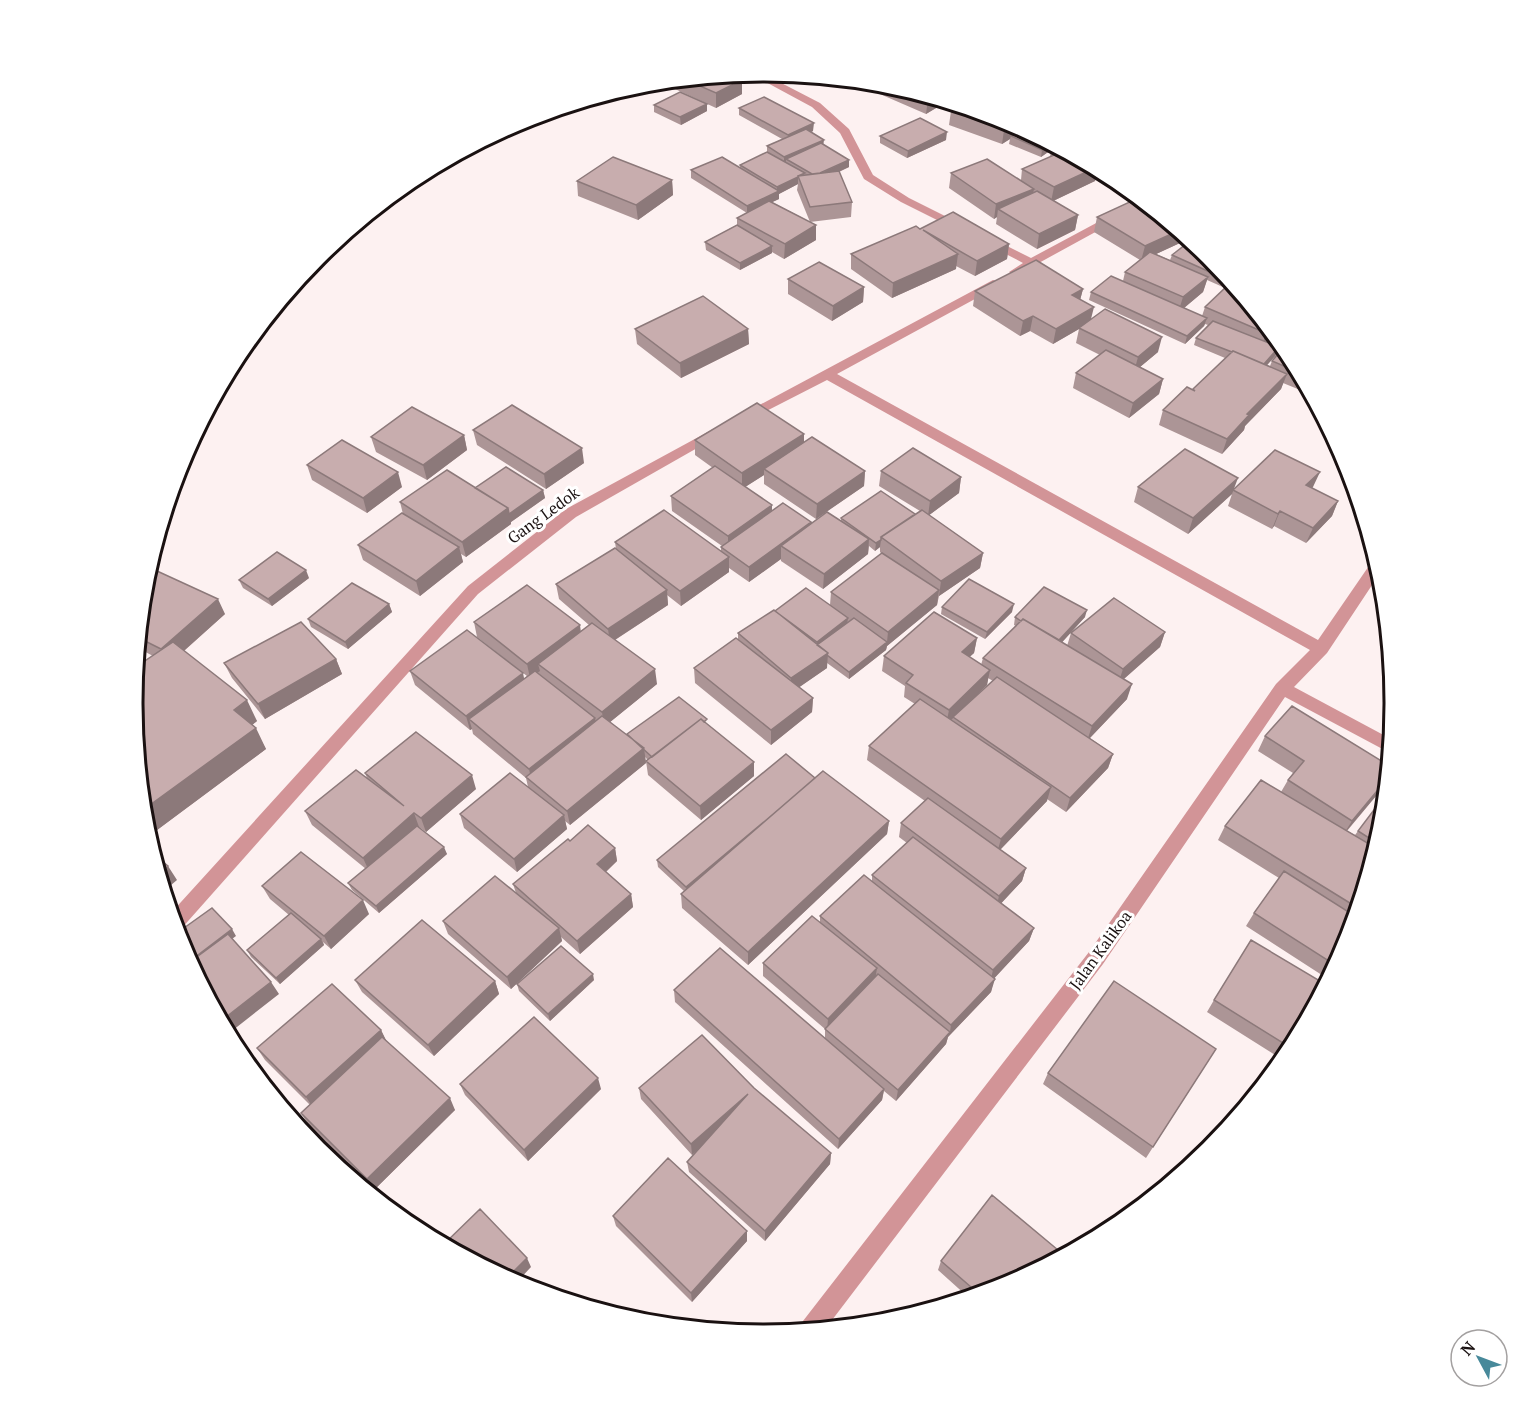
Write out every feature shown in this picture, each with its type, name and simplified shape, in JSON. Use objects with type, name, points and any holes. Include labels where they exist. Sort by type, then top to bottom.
[{"type":"street","points":[[772,82],[816,105],[845,131],[868,177],[897,195],[976,236],[1032,262]]},
{"type":"street","name":"Gang Ledok","points":[[181,915],[473,590],[571,513],[729,425],[892,341],[1117,216],[1137,208]]},
{"type":"street","points":[[827,374],[1321,649]]},
{"type":"street","name":"Jalan Kalikoa","points":[[817,1321],[1096,958],[1282,688],[1321,649],[1370,575]]},
{"type":"street","points":[[1282,688],[1383,742]]},
{"type":"building","points":[[735,83],[716,93],[700,86]]},
{"type":"building","points":[[680,92],[707,104],[680,117],[654,105]]},
{"type":"building","points":[[764,97],[814,123],[788,135],[739,108]]},
{"type":"building","points":[[920,118],[947,132],[908,151],[880,136]]},
{"type":"building","points":[[806,129],[824,140],[784,157],[767,146]]},
{"type":"building","points":[[1013,135],[1043,149],[1042,150],[1011,136]]},
{"type":"building","points":[[821,143],[849,160],[820,173],[812,174],[786,159]]},
{"type":"building","points":[[767,152],[805,173],[777,187],[740,165]]},
{"type":"building","points":[[1054,155],[1085,173],[1054,187],[1022,169]]},
{"type":"building","points":[[613,157],[672,180],[636,205],[577,181]]},
{"type":"building","points":[[722,157],[779,191],[747,206],[691,170]]},
{"type":"building","points":[[987,159],[1034,189],[996,204],[951,173]]},
{"type":"building","points":[[839,171],[852,202],[810,207],[798,176]]},
{"type":"building","points":[[1037,191],[1078,215],[1039,234],[998,209]]},
{"type":"building","points":[[769,201],[816,225],[785,244],[737,218]]},
{"type":"building","points":[[1129,202],[1171,234],[1145,246],[1097,217]]},
{"type":"building","points":[[953,212],[1009,244],[977,261],[923,230],[958,254],[893,283],[851,254],[916,226],[920,229]]},
{"type":"building","points":[[737,225],[772,246],[740,263],[705,242]]},
{"type":"building","points":[[1183,246],[1209,272],[1172,255]]},
{"type":"building","points":[[1150,252],[1208,277],[1183,297],[1125,272]]},
{"type":"building","points":[[1036,260],[1083,289],[1072,295],[1094,307],[1056,329],[1033,316],[1023,321],[975,291]]},
{"type":"building","points":[[819,262],[864,287],[833,306],[788,279]]},
{"type":"building","points":[[1111,276],[1207,318],[1187,336],[1091,292]]},
{"type":"building","points":[[1225,288],[1260,330],[1205,307]]},
{"type":"building","points":[[703,296],[748,329],[680,363],[635,329]]},
{"type":"building","points":[[1105,309],[1162,337],[1138,357],[1079,328]]},
{"type":"building","points":[[1213,321],[1268,343],[1275,352],[1264,364],[1196,338]]},
{"type":"building","points":[[1106,350],[1163,379],[1133,403],[1076,373]]},
{"type":"building","points":[[1233,351],[1287,374],[1247,414],[1249,415],[1227,439],[1163,410],[1187,387],[1195,391],[1193,389]]},
{"type":"building","points":[[1277,355],[1284,366],[1272,361]]},
{"type":"building","points":[[757,403],[804,434],[742,473],[695,440]]},
{"type":"building","points":[[512,405],[582,448],[544,474],[473,430]]},
{"type":"building","points":[[412,407],[464,435],[423,465],[371,437]]},
{"type":"building","points":[[812,437],[865,471],[817,504],[764,469]]},
{"type":"building","points":[[342,440],[398,472],[363,498],[307,465]]},
{"type":"building","points":[[913,448],[961,477],[930,501],[881,471]]},
{"type":"building","points":[[1185,449],[1238,478],[1193,518],[1138,487]]},
{"type":"building","points":[[1275,450],[1320,472],[1306,485],[1338,501],[1313,528],[1280,511],[1278,514],[1233,490]]},
{"type":"building","points":[[715,466],[772,505],[728,536],[671,496]]},
{"type":"building","points":[[506,467],[543,490],[509,514],[508,508],[475,488]]},
{"type":"building","points":[[447,470],[508,508],[462,542],[400,502]]},
{"type":"building","points":[[881,491],[915,514],[881,537],[881,540],[876,543],[841,518]]},
{"type":"building","points":[[783,503],[811,522],[749,567],[721,547]]},
{"type":"building","points":[[664,510],[729,557],[680,591],[615,542]]},
{"type":"building","points":[[922,510],[983,553],[941,581],[881,537]]},
{"type":"building","points":[[827,512],[869,539],[824,574],[781,546]]},
{"type":"building","points":[[402,513],[459,547],[416,581],[358,545]]},
{"type":"building","points":[[615,548],[667,590],[608,629],[556,584]]},
{"type":"building","points":[[277,552],[306,570],[268,599],[239,580]]},
{"type":"building","points":[[882,553],[939,590],[888,632],[831,592]]},
{"type":"building","points":[[157,571],[218,599],[161,649],[146,642]]},
{"type":"building","points":[[969,579],[1014,604],[987,632],[942,607]]},
{"type":"building","points":[[352,583],[389,604],[345,642],[308,619]]},
{"type":"building","points":[[527,585],[580,625],[527,664],[474,622]]},
{"type":"building","points":[[1044,587],[1087,610],[1059,640],[1023,619],[1021,621],[1015,617]]},
{"type":"building","points":[[806,588],[848,618],[817,642],[775,611]]},
{"type":"building","points":[[1114,598],[1165,632],[1123,669],[1071,633]]},
{"type":"building","points":[[774,610],[828,653],[791,678],[738,633]]},
{"type":"building","points":[[934,612],[977,638],[962,652],[990,670],[949,710],[906,683],[913,675],[884,656]]},
{"type":"building","points":[[854,618],[887,642],[849,672],[817,645]]},
{"type":"building","points":[[1023,619],[1132,684],[1092,726],[983,658]]},
{"type":"building","points":[[301,622],[336,659],[258,704],[224,663]]},
{"type":"building","points":[[592,623],[655,669],[602,712],[538,664]]},
{"type":"building","points":[[467,630],[523,673],[466,716],[410,671]]},
{"type":"building","points":[[736,638],[813,698],[771,730],[694,668]]},
{"type":"building","points":[[173,642],[247,700],[234,710],[256,728],[151,804],[144,744],[144,662]]},
{"type":"building","points":[[535,671],[595,718],[529,769],[469,719]]},
{"type":"building","points":[[997,677],[1113,754],[1070,798],[953,717]]},
{"type":"building","points":[[679,697],[707,719],[704,722],[701,719],[652,757],[627,734]]},
{"type":"building","points":[[920,699],[1051,787],[1001,839],[869,746]]},
{"type":"building","points":[[1292,706],[1381,761],[1378,790],[1352,821],[1288,780],[1304,761],[1265,736]]},
{"type":"building","points":[[602,716],[644,748],[567,811],[526,777]]},
{"type":"building","points":[[701,719],[754,762],[700,806],[646,761]]},
{"type":"building","points":[[416,732],[472,775],[421,818],[414,813],[363,858],[305,811],[356,770],[404,806],[365,773]]},
{"type":"building","points":[[786,754],[815,778],[686,887],[657,860]]},
{"type":"building","points":[[823,771],[889,821],[748,952],[681,894]]},
{"type":"building","points":[[510,773],[564,815],[514,859],[460,814]]},
{"type":"building","points":[[1261,780],[1368,843],[1350,903],[1225,826]]},
{"type":"building","points":[[928,798],[1026,868],[999,896],[901,823]]},
{"type":"building","points":[[1375,809],[1369,838],[1358,831]]},
{"type":"building","points":[[588,825],[615,848],[597,864],[631,894],[577,941],[513,884]]},
{"type":"building","points":[[417,826],[444,847],[376,906],[348,883]]},
{"type":"building","points":[[913,837],[1034,928],[993,970],[872,875]]},
{"type":"building","points":[[301,852],[363,900],[324,936],[262,886]]},
{"type":"building","points":[[1284,871],[1348,911],[1328,960],[1254,913]]},
{"type":"building","points":[[864,875],[995,979],[951,1025],[820,916]]},
{"type":"building","points":[[495,876],[559,928],[507,977],[443,921]]},
{"type":"building","points":[[212,908],[232,929],[197,956],[185,927]]},
{"type":"building","points":[[291,913],[321,939],[276,978],[247,950]]},
{"type":"building","points":[[812,916],[877,968],[828,1019],[763,963]]},
{"type":"building","points":[[422,920],[495,981],[428,1045],[355,980]]},
{"type":"building","points":[[228,934],[271,982],[228,1016],[198,956]]},
{"type":"building","points":[[1251,940],[1318,980],[1282,1043],[1214,1000]]},
{"type":"building","points":[[561,946],[593,974],[548,1014],[517,984]]},
{"type":"building","points":[[720,948],[884,1089],[839,1139],[674,990]]},
{"type":"building","points":[[878,974],[950,1032],[898,1090],[825,1029]]},
{"type":"building","points":[[1114,981],[1216,1049],[1153,1147],[1048,1073]]},
{"type":"building","points":[[332,984],[381,1030],[306,1097],[257,1048]]},
{"type":"building","points":[[534,1017],[598,1078],[524,1150],[460,1084]]},
{"type":"building","points":[[702,1035],[754,1088],[831,1153],[765,1231],[687,1162],[748,1094],[691,1144],[639,1088]]},
{"type":"building","points":[[382,1037],[450,1098],[367,1179],[301,1113]]},
{"type":"building","points":[[668,1158],[747,1231],[691,1293],[613,1216]]},
{"type":"building","points":[[992,1195],[1057,1249],[1038,1260],[972,1288],[941,1261]]},
{"type":"building","points":[[480,1209],[527,1258],[514,1271],[450,1238]]}]
